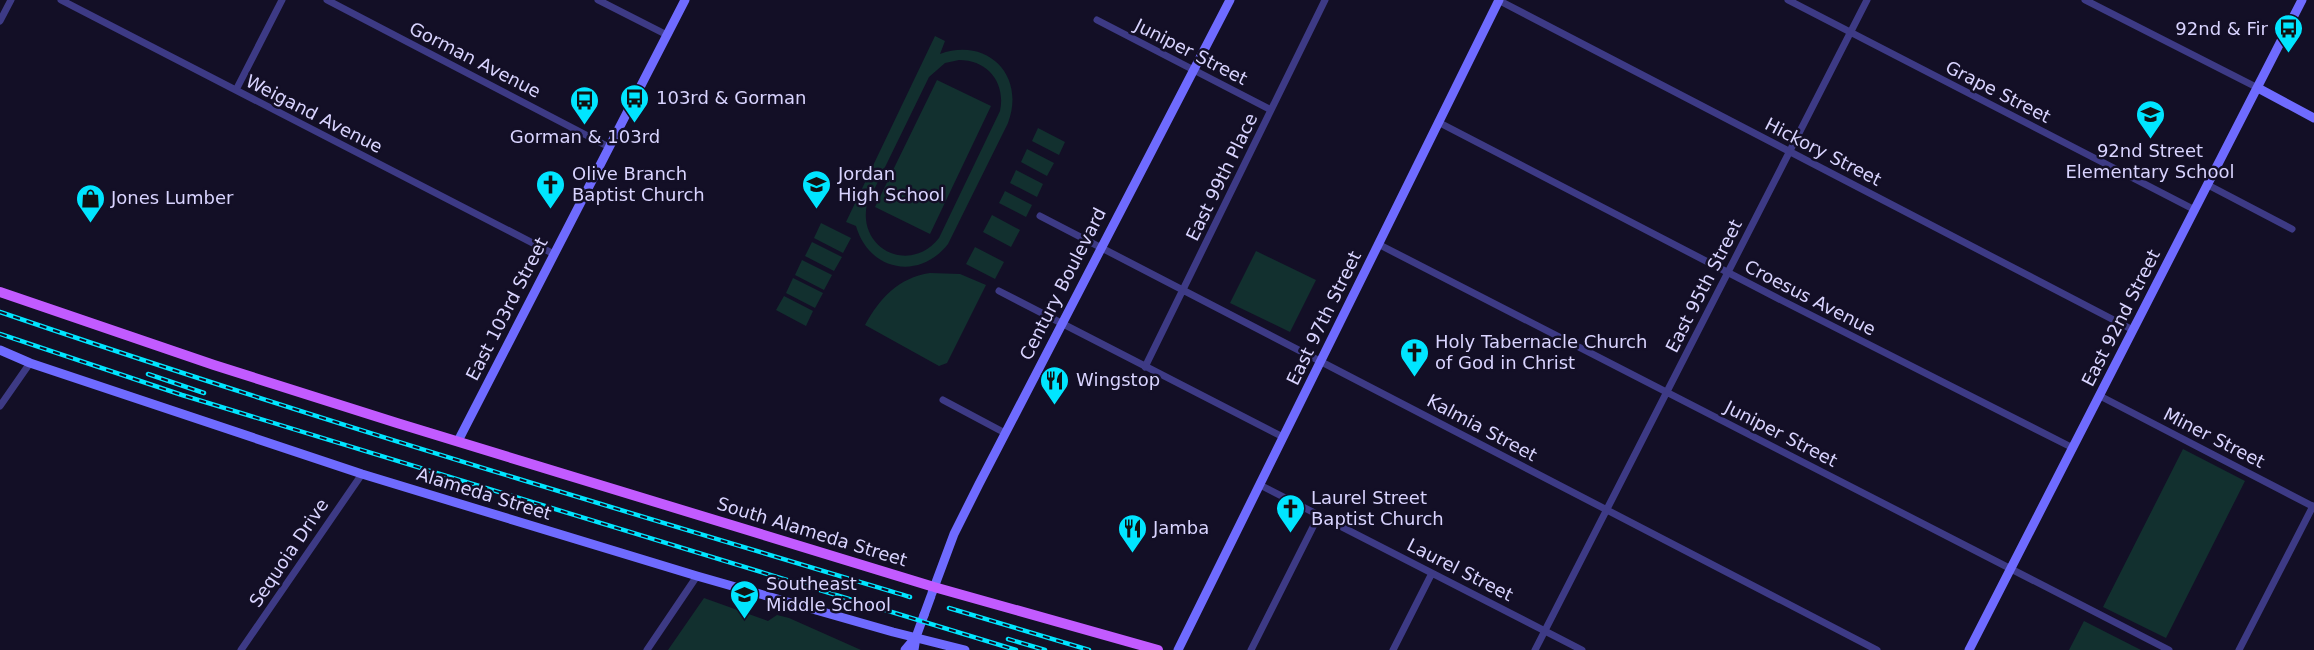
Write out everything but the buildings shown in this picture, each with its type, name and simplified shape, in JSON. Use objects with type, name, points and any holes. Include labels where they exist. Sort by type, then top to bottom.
[{"type":"main road","points":[[0,292],[214,365],[458,441]]},
{"type":"main road","name":"South Alameda Street","points":[[458,441],[933,591],[1158,650]]},
{"type":"street","points":[[0,21],[11,0]]},
{"type":"street","name":"Weigand Avenue","points":[[61,0],[554,254]]},
{"type":"street","points":[[236,90],[282,0]]},
{"type":"street","name":"Gorman Avenue","points":[[327,0],[609,147]]},
{"type":"street","points":[[598,0],[667,35]]},
{"type":"street","name":"East 103rd Street","points":[[458,441],[685,0]]},
{"type":"street","name":"Century Boulevard","points":[[916,637],[954,534],[1100,247],[1230,0]]},
{"type":"street","name":"East 99th Place","points":[[1145,367],[1325,0]]},
{"type":"street","name":"East 97th Street","points":[[1178,650],[1499,0]]},
{"type":"street","name":"Hickory Street","points":[[1499,0],[2133,330]]},
{"type":"street","name":"Grape Street","points":[[1788,0],[2195,210]]},
{"type":"street","name":"East 95th Street","points":[[1535,650],[1867,0]]},
{"type":"street","points":[[2085,0],[2314,118]]},
{"type":"street","name":"East 92nd Street","points":[[1970,650],[2302,0]]},
{"type":"street","name":"Juniper Street","points":[[1097,20],[1271,110]]},
{"type":"street","name":"Croesus Avenue","points":[[1438,122],[1727,273],[2073,448]]},
{"type":"street","points":[[2208,185],[2292,229]]},
{"type":"street","name":"Kalmia Street","points":[[1040,216],[1877,650]]},
{"type":"street","name":"Juniper Street","points":[[1378,244],[2011,569],[2159,648],[2169,650]]},
{"type":"street","points":[[999,291],[1283,437]]},
{"type":"street","name":"Alameda Street","points":[[0,350],[30,363],[362,474],[697,576],[965,650]]},
{"type":"street","points":[[0,406],[30,363]]},
{"type":"street","name":"Miner Street","points":[[2100,396],[2313,506]]},
{"type":"street","points":[[944,400],[1005,433]]},
{"type":"street","name":"Sequoia Drive","points":[[241,650],[362,474]]},
{"type":"street","name":"Laurel Street","points":[[1260,485],[1582,650]]},
{"type":"street","points":[[2239,650],[2313,506]]},
{"type":"street","points":[[1251,650],[1319,515]]},
{"type":"street","points":[[1393,650],[1432,573]]},
{"type":"street","points":[[647,650],[697,576]]},
{"type":"street","points":[[904,650],[916,637]]},
{"type":"street","points":[[914,650],[916,637]]},
{"type":"green space","points":[[935,36],[945,41],[940,54],[957,50],[973,51],[987,56],[998,64],[1007,76],[1012,90],[1012,106],[1008,123],[948,244],[936,256],[923,263],[896,266],[872,253],[862,241],[856,226],[846,222]],"holes":[[[959,60],[978,64],[993,75],[1000,91],[1000,111],[939,238],[927,249],[914,255],[888,252],[870,234],[866,220],[867,204],[929,77],[945,63]]]},
{"type":"green space","points":[[937,80],[991,106],[930,234],[875,207]]},
{"type":"green space","points":[[1038,128],[1065,142],[1059,155],[1032,141]]},
{"type":"green space","points":[[1027,149],[1054,163],[1047,176],[1021,162]]},
{"type":"green space","points":[[1016,170],[1043,184],[1037,197],[1010,183]]},
{"type":"green space","points":[[1005,191],[1032,205],[1026,217],[999,203]]},
{"type":"green space","points":[[992,215],[1020,230],[1011,247],[983,232]]},
{"type":"green space","points":[[821,223],[851,238],[843,253],[814,238]]},
{"type":"green space","points":[[812,242],[842,257],[834,271],[805,256]]},
{"type":"green space","points":[[975,247],[1004,262],[995,279],[966,264]]},
{"type":"green space","points":[[1256,251],[1316,280],[1290,332],[1230,303]]},
{"type":"green space","points":[[802,260],[832,275],[824,290],[795,275]]},
{"type":"green space","points":[[930,273],[960,274],[986,285],[947,363],[939,366],[865,325],[877,306],[891,291],[908,279]]},
{"type":"green space","points":[[793,278],[823,293],[815,308],[786,293]]},
{"type":"green space","points":[[784,296],[813,311],[806,326],[776,310]]},
{"type":"green space","points":[[2183,449],[2245,481],[2166,638],[2103,607]]},
{"type":"green space","name":"Southeast Middle School","points":[[704,598],[768,621],[777,615],[789,618],[861,650],[668,650]]},
{"type":"green space","points":[[2084,621],[2141,650],[2069,650]]},
{"type":"railway","points":[[0,312],[340,423],[910,597]]},
{"type":"railway","points":[[0,334],[182,395],[1016,650]]},
{"type":"railway","points":[[148,374],[204,393]]},
{"type":"railway","points":[[949,608],[1089,650]]},
{"type":"railway","points":[[1008,639],[1045,650]]},
{"type":"place","name":"92nd & Fir","points":[[2289,54]]},
{"type":"place","name":"103rd & Gorman","points":[[635,124]]},
{"type":"place","name":"Gorman & 103rd","points":[[585,126]]},
{"type":"place","name":"92nd Street Elementary School","points":[[2150,140]]},
{"type":"place","name":"Olive Branch Baptist Church","points":[[551,210]]},
{"type":"place","name":"Jordan High School","points":[[817,210]]},
{"type":"place","name":"Jones Lumber","points":[[90,224]]},
{"type":"place","name":"Holy Tabernacle Church of God in Christ","points":[[1414,378]]},
{"type":"place","name":"Wingstop","points":[[1055,406]]},
{"type":"place","name":"Laurel Street Baptist Church","points":[[1290,534]]},
{"type":"place","name":"Jamba","points":[[1132,554]]},
{"type":"place","name":"Southeast Middle School","points":[[745,620]]}]
